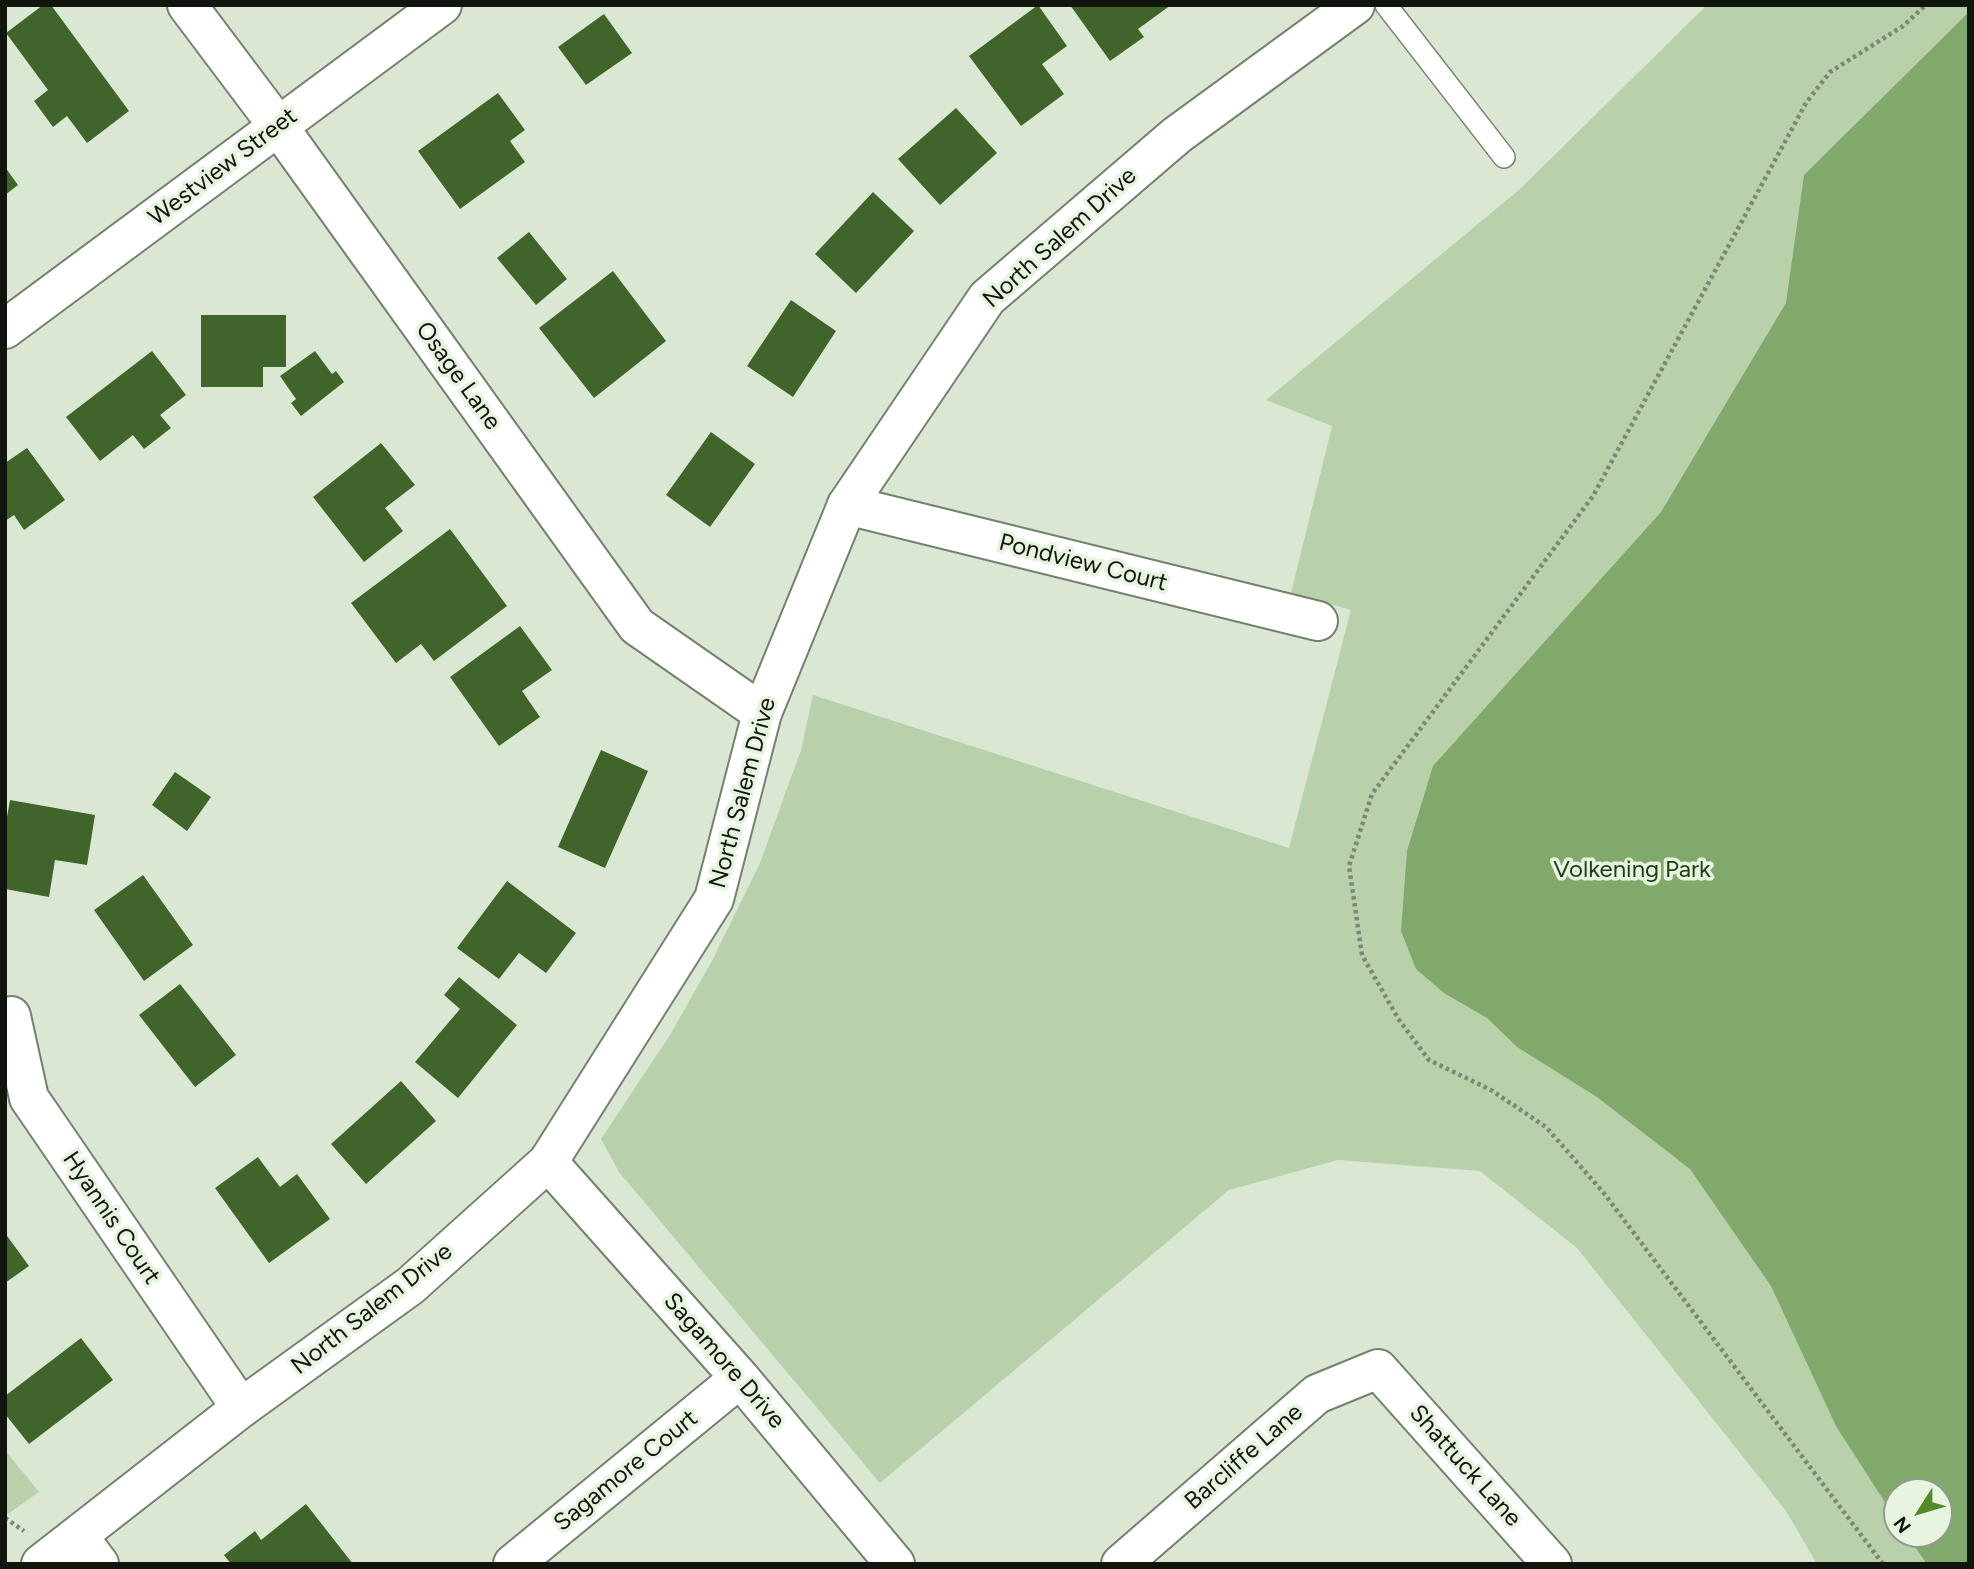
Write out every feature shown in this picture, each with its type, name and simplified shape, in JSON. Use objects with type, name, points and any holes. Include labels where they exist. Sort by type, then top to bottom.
[{"type":"street","name":"Osage Lane","points":[[187,5],[278,126],[637,626],[762,713]]},
{"type":"street","name":"Westview Street","points":[[5,329],[442,5]]},
{"type":"street","name":"North Salem Drive","points":[[33,1547],[89,1550],[240,1408],[410,1286],[548,1163],[714,899],[762,713],[847,505],[987,298],[1177,135],[1355,5]]},
{"type":"street","name":"Pondview Court","points":[[847,505],[1318,621]]},
{"type":"street","name":"Hyannis Court","points":[[10,1016],[29,1098],[240,1408]]},
{"type":"street","name":"Sagamore Drive","points":[[548,1163],[740,1378],[895,1564]]},
{"type":"street","name":"Barcliffe Lane","points":[[1121,1564],[1317,1394],[1378,1369]]},
{"type":"street","name":"Shattuck Lane","points":[[1378,1369],[1552,1564]]},
{"type":"street","name":"Sagamore Court","points":[[513,1564],[740,1378]]},
{"type":"lane","points":[[1386,5],[1504,157]]},
{"type":"path","points":[[1883,1564],[1603,1192],[1546,1127],[1492,1090],[1429,1060],[1399,1020],[1362,955],[1349,866],[1372,794],[1592,496],[1805,103],[1830,72],[1903,26],[1926,5]]},
{"type":"path","points":[[5,1518],[33,1547]]},
{"type":"green space","name":"Volkening Park","points":[[1707,5],[1969,5],[1969,1564],[1817,1564],[1786,1511],[1577,1248],[1480,1171],[1338,1160],[1229,1190],[880,1483],[619,1172],[601,1139],[670,1035],[713,959],[760,863],[801,750],[813,695],[1289,848],[1351,610],[1291,593],[1332,426],[1266,400],[1520,189]]},
{"type":"green space","points":[[5,1450],[39,1492],[5,1516]]},
{"type":"shaded area","points":[[1969,12],[1969,1564],[1927,1564],[1916,1548],[1953,1548],[1953,1478],[1883,1478],[1883,1499],[1836,1426],[1771,1286],[1690,1169],[1597,1097],[1517,1047],[1487,1018],[1444,993],[1416,969],[1401,931],[1407,851],[1433,766],[1661,512],[1786,303],[1804,175]]},
{"type":"building","points":[[43,5],[51,5],[129,111],[87,143],[67,116],[53,127],[34,101],[48,90],[6,33]]},
{"type":"building","points":[[1038,5],[1067,46],[1042,64],[1064,94],[1021,126],[969,56]]},
{"type":"building","points":[[1070,5],[1171,5],[1138,29],[1144,37],[1110,61]]},
{"type":"building","points":[[604,14],[632,53],[586,85],[558,47]]},
{"type":"building","points":[[498,93],[525,130],[510,141],[525,162],[460,209],[418,151]]},
{"type":"building","points":[[956,108],[997,153],[940,205],[898,159]]},
{"type":"building","points":[[5,167],[18,185],[5,195]]},
{"type":"building","points":[[873,192],[914,231],[856,293],[815,254]]},
{"type":"building","points":[[529,232],[567,279],[536,305],[497,258]]},
{"type":"building","points":[[613,271],[666,341],[594,398],[539,328]]},
{"type":"building","points":[[791,300],[836,331],[793,397],[747,366]]},
{"type":"building","points":[[201,315],[286,315],[286,367],[263,367],[263,387],[201,387]]},
{"type":"building","points":[[152,351],[186,395],[160,415],[171,428],[144,449],[133,435],[100,461],[66,417]]},
{"type":"building","points":[[315,351],[332,374],[336,371],[344,382],[301,416],[291,403],[296,399],[280,376]]},
{"type":"building","points":[[711,432],[755,464],[710,527],[666,495]]},
{"type":"building","points":[[381,443],[415,485],[385,508],[403,531],[364,562],[313,497]]},
{"type":"building","points":[[27,448],[65,500],[24,530],[14,515],[5,521],[5,463]]},
{"type":"building","points":[[450,529],[507,606],[434,661],[421,644],[396,663],[351,603]]},
{"type":"building","points":[[520,626],[552,670],[522,691],[540,717],[499,746],[450,677]]},
{"type":"building","points":[[601,750],[648,771],[605,868],[558,847]]},
{"type":"building","points":[[175,772],[211,797],[187,831],[152,805]]},
{"type":"building","points":[[10,800],[95,815],[87,865],[55,860],[49,897],[5,889],[5,828]]},
{"type":"building","points":[[143,875],[193,945],[144,981],[94,910]]},
{"type":"building","points":[[507,881],[576,933],[546,973],[519,953],[499,979],[457,948]]},
{"type":"building","points":[[459,977],[517,1025],[458,1098],[415,1062],[460,1009],[444,995]]},
{"type":"building","points":[[180,984],[236,1055],[195,1087],[139,1015]]},
{"type":"building","points":[[401,1081],[436,1121],[366,1184],[331,1144]]},
{"type":"building","points":[[258,1157],[280,1187],[297,1174],[330,1219],[269,1263],[215,1188]]},
{"type":"building","points":[[5,1233],[29,1266],[5,1283]]},
{"type":"building","points":[[81,1338],[113,1380],[29,1444],[5,1414],[5,1396]]},
{"type":"building","points":[[306,1504],[353,1564],[231,1564],[224,1555],[255,1531],[261,1540]]}]
